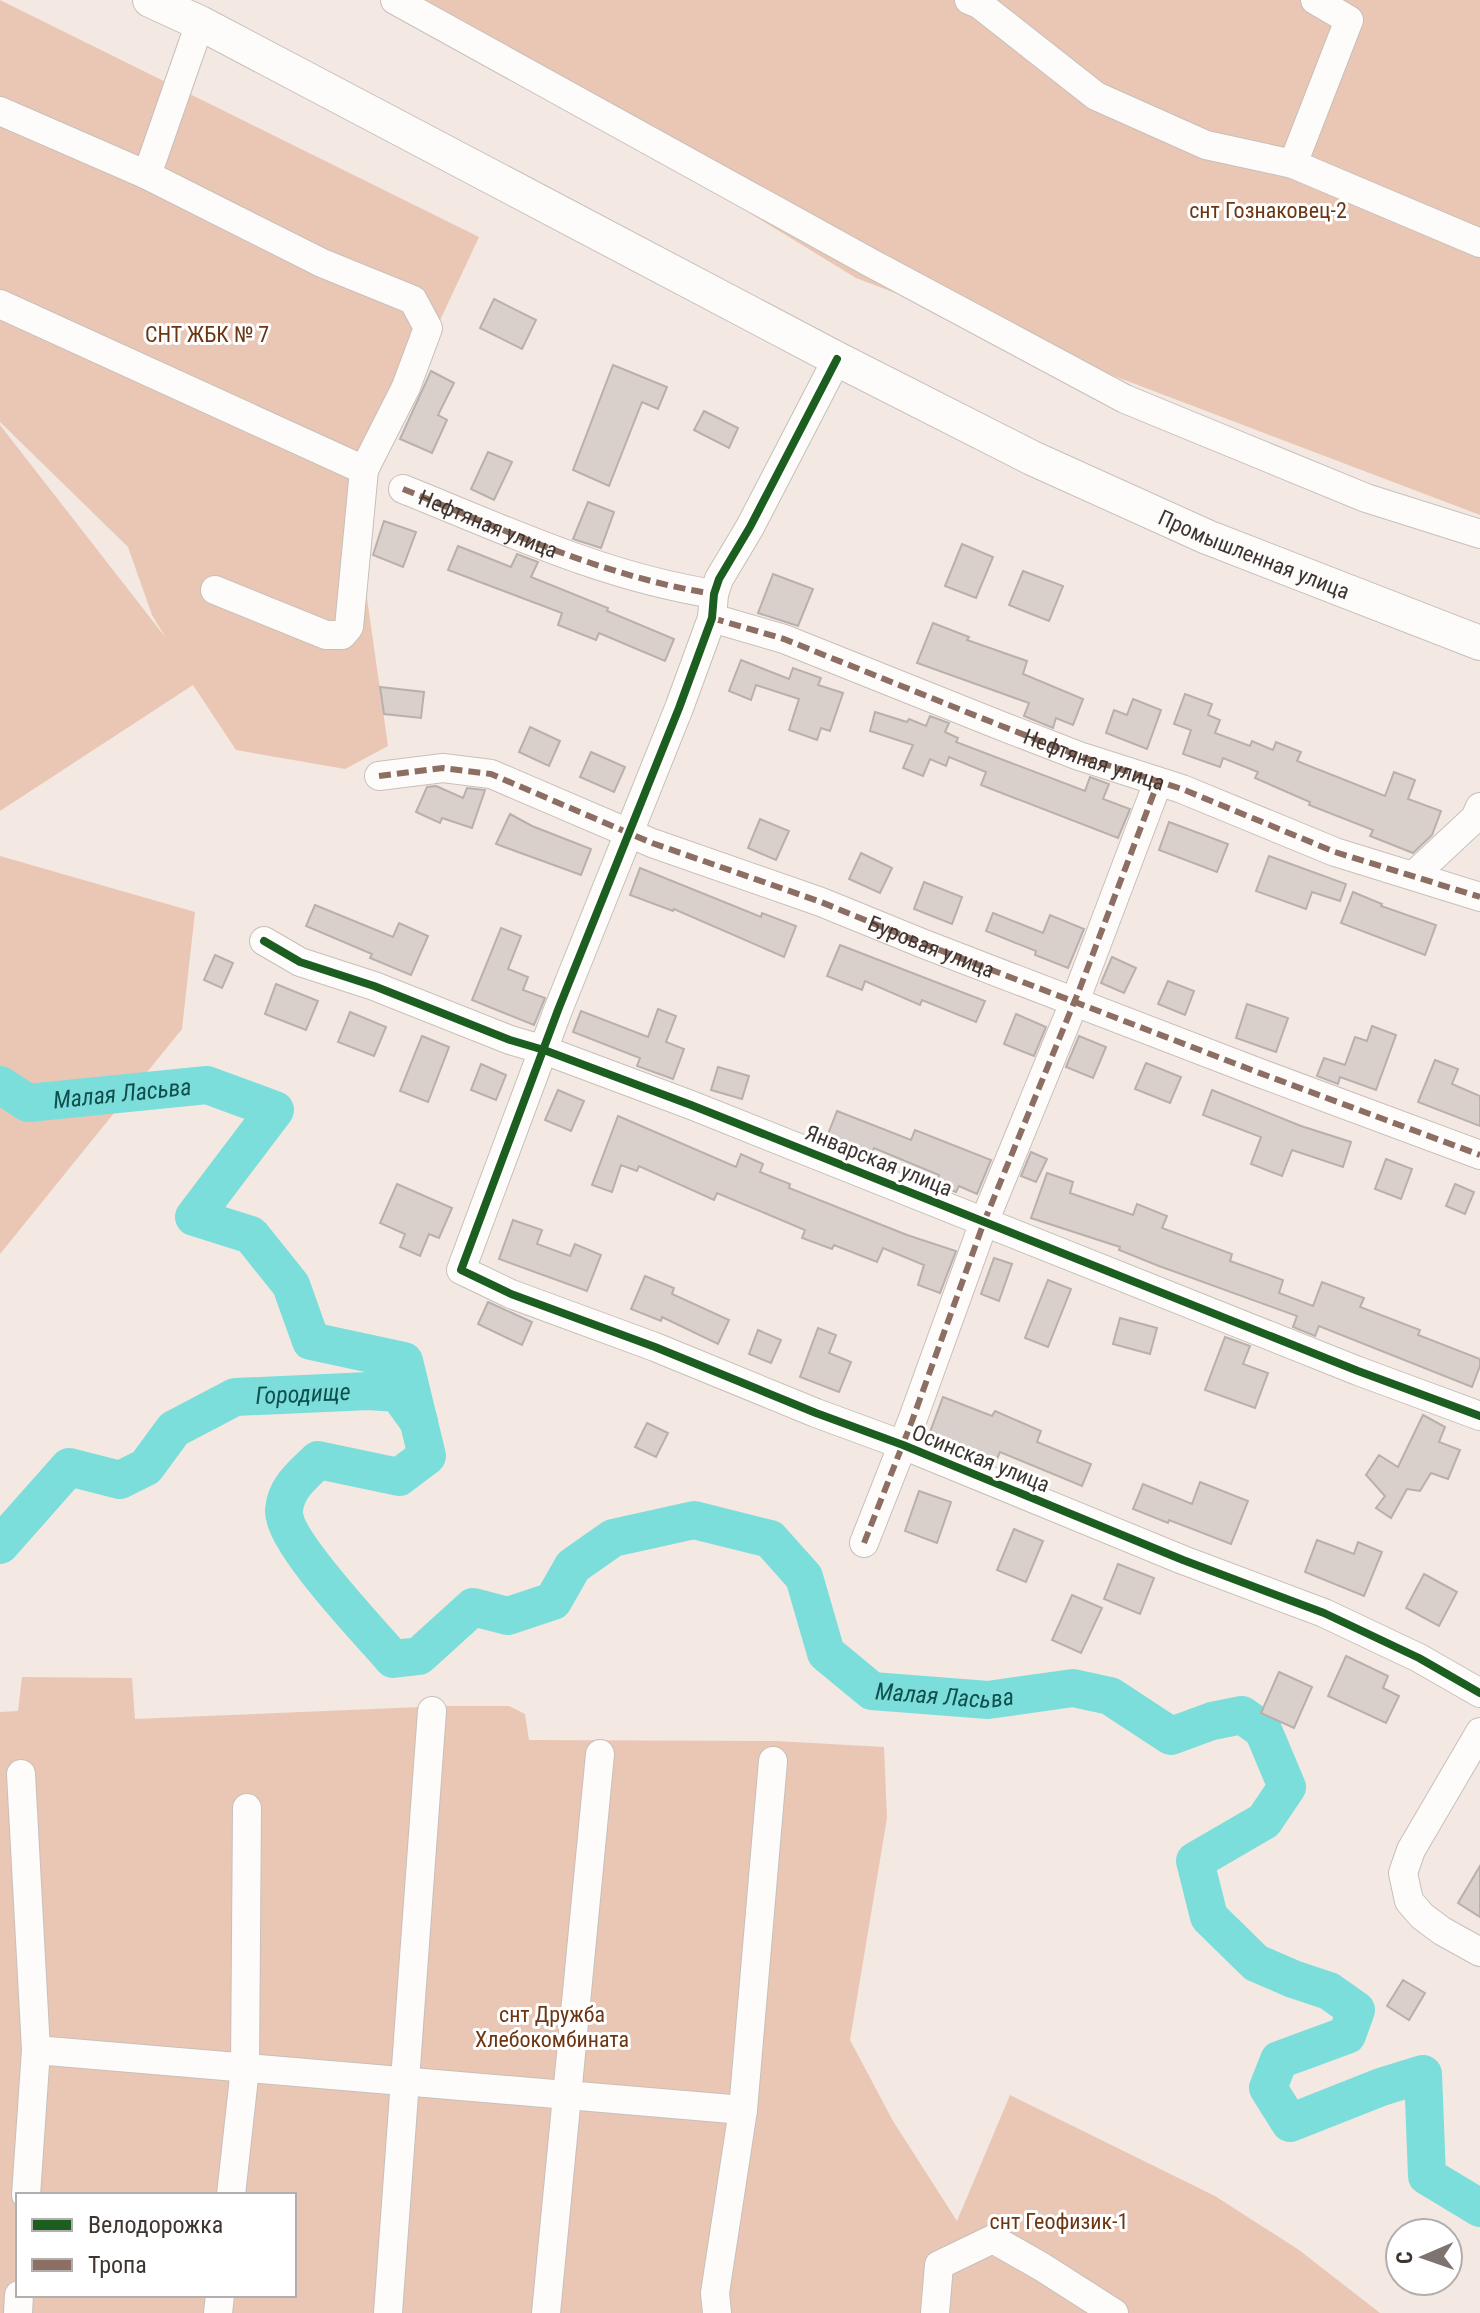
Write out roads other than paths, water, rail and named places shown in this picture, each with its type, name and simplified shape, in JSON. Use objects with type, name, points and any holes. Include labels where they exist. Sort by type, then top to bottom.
[{"type":"main road","name":"Промышленная улица","points":[[150,0],[200,23],[837,359],[1032,458],[1207,537],[1480,643]]},
{"type":"street","points":[[395,0],[845,249],[1125,399],[1366,498],[1480,534]]},
{"type":"street","points":[[969,0],[979,4],[1096,96],[1206,145],[1293,164],[1480,243]]},
{"type":"street","points":[[1293,164],[1349,20],[1315,0]]},
{"type":"street","points":[[147,175],[200,23]]},
{"type":"street","points":[[0,111],[147,175],[322,263],[413,300],[428,328],[406,387],[364,470],[349,627],[342,635],[326,635],[215,590]]},
{"type":"street","points":[[0,304],[364,470]]},
{"type":"street","points":[[544,1050],[713,606],[719,579],[750,527],[837,359]]},
{"type":"street","name":"Нефтяная улица","points":[[403,489],[578,560],[659,584],[784,639],[1079,756],[1158,782],[1335,852],[1480,897]]},
{"type":"street","name":"Буровая улица","points":[[379,776],[443,768],[491,774],[652,843],[794,892],[1480,1155]]},
{"type":"street","points":[[864,1543],[984,1222],[1075,1001],[1158,782]]},
{"type":"street","points":[[1414,875],[1475,818],[1480,807]]},
{"type":"street","name":"Январская улица","points":[[264,941],[300,962],[374,986],[498,1036],[691,1105],[1358,1371],[1480,1416]]},
{"type":"street","name":"Осинская улица","points":[[544,1050],[461,1270],[511,1294],[655,1347],[1183,1560],[1324,1613],[1409,1653],[1480,1693]]},
{"type":"street","points":[[388,2313],[432,1711]]},
{"type":"street","points":[[1480,1732],[1411,1850],[1403,1873],[1409,1901],[1422,1916],[1480,1952]]},
{"type":"street","points":[[546,2313],[600,1754]]},
{"type":"street","points":[[717,2313],[715,2293],[743,2110],[773,1761]]},
{"type":"street","points":[[21,1774],[36,2050],[26,2193]]},
{"type":"street","points":[[231,2193],[245,2068],[247,1808]]},
{"type":"street","points":[[36,2050],[743,2110]]},
{"type":"street","points":[[935,2313],[939,2265],[993,2239],[1114,2313]]},
{"type":"waterway","name":"Малая Ласьва","points":[[0,1085],[28,1103],[207,1085],[275,1110],[194,1217],[251,1235],[291,1285],[311,1341],[404,1361],[427,1456],[399,1477],[318,1460],[292,1488],[284,1510],[287,1524],[312,1564],[393,1659],[419,1656],[473,1607],[508,1616],[553,1601],[573,1566],[613,1538],[694,1520],[770,1539],[804,1577],[826,1653],[872,1691],[988,1700],[1073,1688],[1110,1696],[1171,1736],[1212,1721],[1242,1715],[1263,1730],[1287,1787],[1264,1821],[1195,1861],[1209,1917],[1256,1963],[1329,1991],[1356,2010],[1347,2035],[1279,2060],[1268,2088],[1290,2123],[1423,2074],[1427,2176],[1480,2208]]},
{"type":"waterway","name":"Городище","points":[[0,1545],[69,1467],[120,1480],[146,1467],[174,1429],[235,1397],[369,1391],[398,1393],[419,1422]]},
{"type":"park label","name":"снт Гознаковец-2","points":[[1268,210]]},
{"type":"park label","name":"СНТ ЖБК № 7","points":[[207,334]]},
{"type":"park label","name":"снт Дружба Хлебокомбината","points":[[552,2026]]},
{"type":"park label","name":"снт Геофизик-1","points":[[1059,2221]]}]
